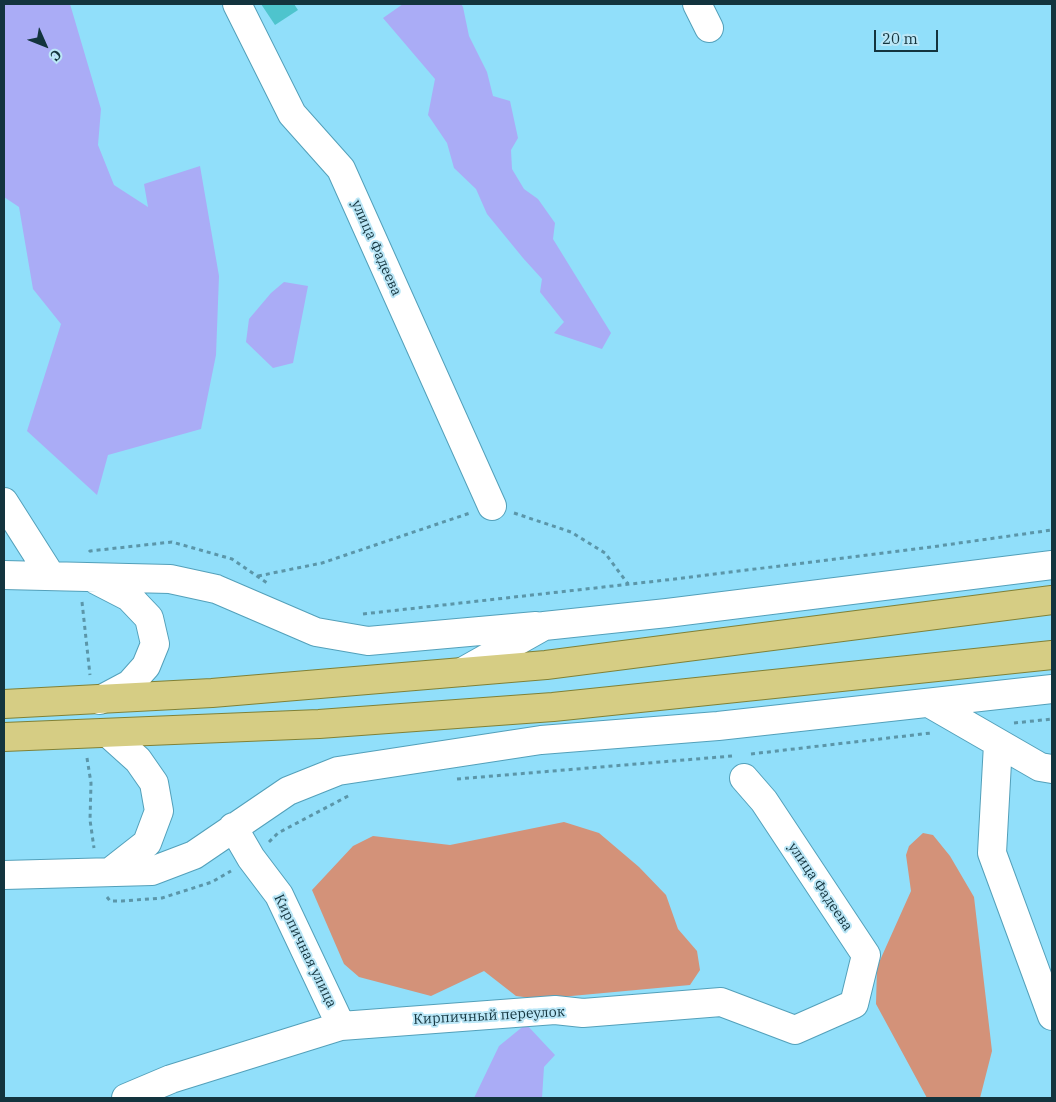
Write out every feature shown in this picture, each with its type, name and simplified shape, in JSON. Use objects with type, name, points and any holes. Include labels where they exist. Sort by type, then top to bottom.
[{"type":"main road","points":[[4,704],[95,689],[212,693],[546,665],[1052,600]]},
{"type":"main road","points":[[4,737],[319,724],[553,707],[1052,654]]},
{"type":"street","name":"улица Фадеева","points":[[237,4],[292,114],[341,169],[492,506]]},
{"type":"street","points":[[697,4],[709,28]]},
{"type":"street","points":[[4,502],[51,576]]},
{"type":"street","points":[[4,575],[170,579],[216,589],[316,632],[368,641],[544,626],[1052,565]]},
{"type":"street","points":[[86,578],[128,597],[149,618],[155,644],[146,666],[130,684],[95,689]]},
{"type":"street","points":[[462,672],[544,626]]},
{"type":"street","points":[[4,874],[152,871],[194,855],[288,791],[338,771],[541,740],[718,726],[1052,690]]},
{"type":"street","points":[[929,703],[971,728],[1003,734],[1040,767],[1052,770]]},
{"type":"street","points":[[480,711],[541,740]]},
{"type":"street","points":[[104,873],[147,843],[159,811],[154,782],[138,760],[108,733]]},
{"type":"street","points":[[1003,734],[992,853],[1052,1016]]},
{"type":"street","name":"улица Фадеева","points":[[740,763],[866,955],[854,1004]]},
{"type":"street","name":"Кирпичная улица","points":[[233,827],[251,858],[279,895],[341,1026]]},
{"type":"street","name":"Кирпичный переулок","points":[[126,1098],[171,1080],[341,1026],[555,1010],[583,1012],[721,1002],[795,1030],[854,1004]]},
{"type":"path","points":[[257,576],[322,563],[492,506],[570,532],[605,553],[628,584]]},
{"type":"path","points":[[356,615],[914,550],[1052,530]]},
{"type":"path","points":[[95,689],[86,578],[90,550],[172,542],[232,559],[272,586]]},
{"type":"path","points":[[1003,734],[1052,719]]},
{"type":"path","points":[[456,780],[740,763],[971,728]]},
{"type":"path","points":[[87,756],[91,783],[90,820],[104,873],[100,888],[110,901],[162,898],[212,882],[251,858],[278,833],[352,795]]},
{"type":"shaded area","points":[[564,822],[599,833],[639,867],[666,895],[678,929],[697,951],[700,970],[690,985],[539,999],[516,996],[484,971],[431,996],[359,977],[344,964],[312,890],[353,846],[373,836],[450,845]]},
{"type":"shaded area","points":[[923,833],[933,835],[950,856],[974,897],[992,1051],[980,1098],[927,1098],[876,1004],[877,967],[911,891],[906,855],[909,846]]},
{"type":"water","points":[[4,4],[70,4],[101,109],[98,145],[114,185],[148,207],[144,184],[200,166],[219,276],[216,355],[201,429],[108,455],[97,495],[27,431],[61,324],[33,289],[19,207],[4,197]]},
{"type":"water","points":[[403,4],[461,4],[463,7],[469,36],[487,72],[493,96],[510,101],[518,138],[511,150],[512,169],[524,189],[538,199],[555,223],[553,239],[611,333],[602,349],[554,333],[564,322],[540,292],[542,279],[487,214],[476,189],[454,168],[447,143],[428,115],[435,79],[383,18]]},
{"type":"water","points":[[284,282],[308,286],[293,363],[273,368],[246,342],[249,319],[271,293]]},
{"type":"water","points":[[526,1024],[555,1055],[544,1067],[542,1098],[474,1098],[499,1046]]},
{"type":"building","points":[[261,4],[294,4],[298,10],[275,25]]}]
